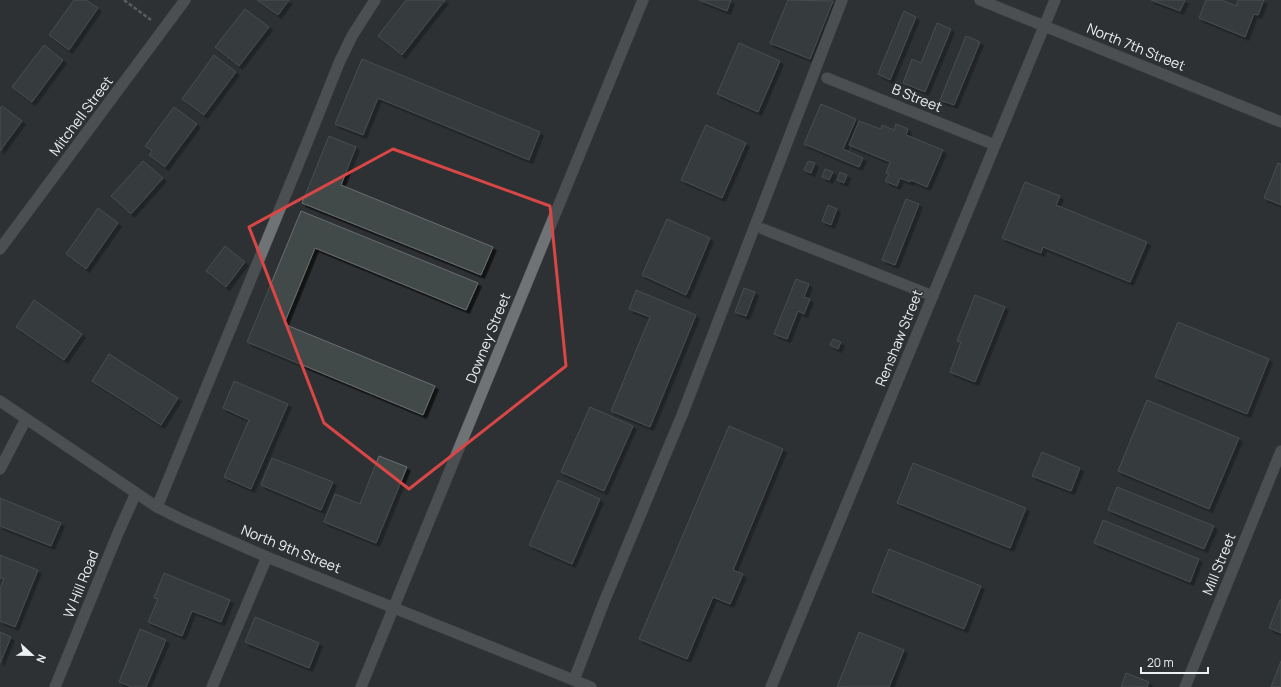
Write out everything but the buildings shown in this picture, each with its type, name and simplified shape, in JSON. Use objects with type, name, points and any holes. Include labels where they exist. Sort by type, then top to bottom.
[{"type":"street","name":"Mitchell Street","points":[[0,249],[185,0]]},
{"type":"street","points":[[157,507],[339,63],[352,36],[375,0]]},
{"type":"street","name":"Downey Street","points":[[361,687],[643,0]]},
{"type":"street","points":[[574,680],[604,602],[682,414],[842,0]]},
{"type":"street","name":"North 7th Street","points":[[980,0],[1281,122]]},
{"type":"street","name":"Renshaw Street","points":[[771,687],[1055,0]]},
{"type":"street","name":"B Street","points":[[827,78],[995,145]]},
{"type":"street","points":[[763,229],[933,296]]},
{"type":"street","name":"North 9th Street","points":[[0,401],[157,507],[183,520],[267,557],[590,687]]},
{"type":"street","points":[[0,468],[26,419]]},
{"type":"street","name":"Mill Street","points":[[1186,687],[1281,452]]},
{"type":"street","name":"W Hill Road","points":[[55,687],[136,493]]},
{"type":"street","points":[[212,687],[267,557]]},
{"type":"path","points":[[124,0],[164,30]]},
{"type":"highlighted area","points":[[393,149],[550,206],[566,366],[409,489],[324,423],[249,227]]}]
